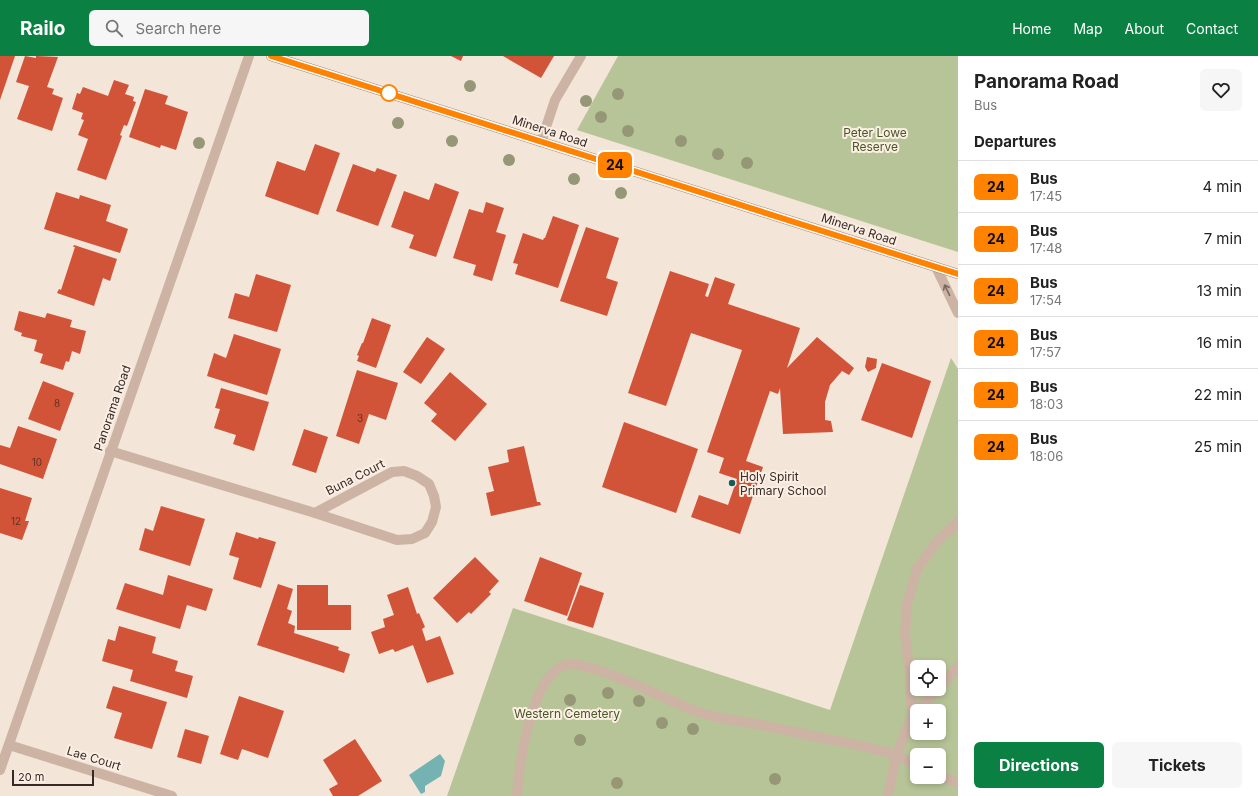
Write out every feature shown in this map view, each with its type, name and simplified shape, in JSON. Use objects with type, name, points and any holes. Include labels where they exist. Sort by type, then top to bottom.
[{"type":"street","name":"Panorama Road","points":[[0,770],[249,56]]},
{"type":"street","name":"Minerva Road","points":[[271,56],[285,58],[541,142],[958,274]]},
{"type":"street","points":[[541,142],[555,100],[581,56]]},
{"type":"street","points":[[936,267],[958,313]]},
{"type":"street","name":"Buna Court","points":[[110,452],[315,513],[397,540],[412,539],[425,533],[432,522],[436,507],[434,496],[429,484],[417,476],[404,471],[392,472],[315,513]]},
{"type":"street","points":[[911,704],[910,673],[905,635],[907,604],[917,569],[936,544],[958,522]]},
{"type":"street","points":[[517,796],[520,762],[537,700],[545,684],[557,669],[566,665],[576,664],[598,669],[697,711],[727,719],[867,747],[896,756],[910,763]]},
{"type":"street","points":[[946,680],[958,667]]},
{"type":"street","points":[[923,704],[931,696]]},
{"type":"street","points":[[888,796],[896,756],[910,721]]},
{"type":"street","name":"Lae Court","points":[[9,745],[172,796]]},
{"type":"street","points":[[946,779],[958,783]]},
{"type":"green space","name":"Peter Lowe Reserve","points":[[618,56],[958,56],[958,252],[577,130]]},
{"type":"green space","name":"Western Cemetery","points":[[951,358],[958,369],[958,796],[447,796],[513,608],[830,710]]},
{"type":"water","points":[[440,754],[445,761],[441,776],[425,786],[425,792],[421,794],[409,775]]},
{"type":"building","points":[[0,56],[15,56],[0,100]]},
{"type":"building","points":[[25,56],[36,58],[36,56],[58,57],[47,87],[54,89],[52,94],[63,98],[52,131],[17,119],[29,86],[16,82]]},
{"type":"building","points":[[451,56],[463,56],[461,61]]},
{"type":"building","points":[[503,56],[554,56],[541,78]]},
{"type":"building","points":[[114,80],[129,85],[125,94],[134,97],[133,101],[136,102],[127,126],[124,125],[120,135],[122,136],[106,180],[77,170],[88,139],[78,135],[84,120],[81,119],[83,113],[72,109],[77,93],[80,94],[83,87],[108,96]]},
{"type":"building","points":[[145,89],[168,96],[165,104],[188,112],[176,150],[161,145],[160,148],[129,137]]},
{"type":"building","points":[[315,144],[340,153],[318,215],[265,196],[277,161],[305,171]]},
{"type":"building","points":[[353,164],[375,172],[377,168],[397,175],[378,226],[336,211]]},
{"type":"building","points":[[435,183],[459,192],[436,257],[409,248],[414,235],[391,227],[404,191],[429,200]]},
{"type":"building","points":[[56,192],[79,199],[80,195],[111,205],[106,221],[128,229],[120,253],[44,229]]},
{"type":"building","points":[[486,202],[504,208],[496,232],[506,235],[492,281],[473,275],[476,265],[453,258],[469,209],[483,213]]},
{"type":"building","points":[[553,216],[579,225],[558,288],[515,274],[518,264],[513,263],[523,233],[543,240]]},
{"type":"building","points":[[586,227],[619,238],[606,278],[618,282],[607,316],[560,301]]},
{"type":"building","points":[[74,245],[117,259],[110,281],[103,278],[94,306],[57,293],[59,289],[61,290],[75,247],[73,247]]},
{"type":"building","points":[[670,271],[709,284],[705,296],[708,297],[715,277],[735,284],[728,304],[800,328],[787,368],[817,337],[854,368],[849,375],[842,371],[830,385],[825,402],[825,420],[831,421],[833,432],[783,434],[780,388],[778,394],[770,391],[746,461],[763,467],[740,534],[691,517],[699,495],[728,505],[737,479],[719,473],[724,458],[707,452],[742,350],[691,333],[666,406],[628,393]]},
{"type":"building","points":[[256,274],[291,285],[277,332],[228,318],[235,293],[249,297]]},
{"type":"building","points":[[19,311],[45,318],[47,313],[72,320],[70,327],[86,331],[80,354],[72,351],[69,362],[66,361],[63,370],[40,363],[43,354],[34,351],[37,340],[21,336],[22,333],[14,330]]},
{"type":"building","points":[[372,318],[391,325],[376,368],[357,361],[359,356],[357,355]]},
{"type":"building","points":[[234,334],[281,349],[267,395],[207,376],[214,353],[226,358]]},
{"type":"building","points":[[427,337],[445,349],[421,384],[403,372]]},
{"type":"building","points":[[867,357],[877,359],[876,368],[868,372],[865,367]]},
{"type":"building","points":[[882,363],[931,381],[912,438],[861,420]]},
{"type":"building","points":[[357,370],[398,383],[386,420],[369,414],[359,444],[336,436]]},
{"type":"building","points":[[450,372],[487,404],[455,441],[431,421],[437,414],[424,403]]},
{"type":"building","points":[[43,381],[74,393],[60,431],[28,419]]},
{"type":"building","points":[[221,388],[269,402],[254,451],[233,444],[236,435],[214,428],[220,409],[215,408]]},
{"type":"building","points":[[624,422],[698,449],[676,513],[602,487]]},
{"type":"building","points":[[18,426],[57,439],[43,479],[0,464],[0,445],[10,448]]},
{"type":"building","points":[[304,429],[328,437],[316,473],[292,465]]},
{"type":"building","points":[[524,446],[537,502],[540,502],[541,505],[491,516],[486,493],[494,491],[488,467],[509,462],[507,450]]},
{"type":"building","points":[[0,488],[32,498],[25,521],[29,521],[22,540],[0,533]]},
{"type":"building","points":[[161,506],[205,519],[190,566],[139,550],[145,528],[153,531]]},
{"type":"building","points":[[236,532],[258,539],[259,537],[276,542],[261,588],[233,579],[239,558],[229,555]]},
{"type":"building","points":[[475,557],[499,581],[489,592],[491,594],[471,614],[469,612],[457,623],[433,598]]},
{"type":"building","points":[[540,557],[582,573],[567,616],[524,601]]},
{"type":"building","points":[[168,575],[213,589],[206,611],[187,605],[180,629],[116,609],[125,583],[163,595]]},
{"type":"building","points":[[278,584],[293,589],[287,609],[292,611],[288,623],[295,626],[294,633],[339,647],[338,650],[350,654],[344,673],[257,645]]},
{"type":"building","points":[[297,585],[328,585],[328,605],[351,605],[351,630],[297,630]]},
{"type":"building","points":[[580,585],[604,593],[593,628],[567,620]]},
{"type":"building","points":[[408,587],[417,614],[419,613],[425,627],[422,629],[426,641],[440,636],[454,674],[427,683],[413,645],[395,652],[393,649],[379,654],[371,632],[385,627],[383,619],[394,615],[387,595]]},
{"type":"building","points":[[119,626],[156,637],[152,653],[178,661],[175,671],[193,676],[187,698],[130,681],[133,670],[102,661],[108,639],[115,641]]},
{"type":"building","points":[[113,686],[167,702],[152,749],[114,738],[122,713],[106,708]]},
{"type":"building","points":[[239,696],[284,711],[268,758],[242,749],[238,760],[220,754]]},
{"type":"building","points":[[185,729],[209,736],[201,764],[177,757]]},
{"type":"building","points":[[355,739],[382,781],[358,796],[333,796],[329,789],[338,784],[323,760]]},
{"type":"bus line","name":"24","points":[[271,56],[958,274]]},
{"type":"place","name":"Holy Spirit Primary School","points":[[732,483]]}]
